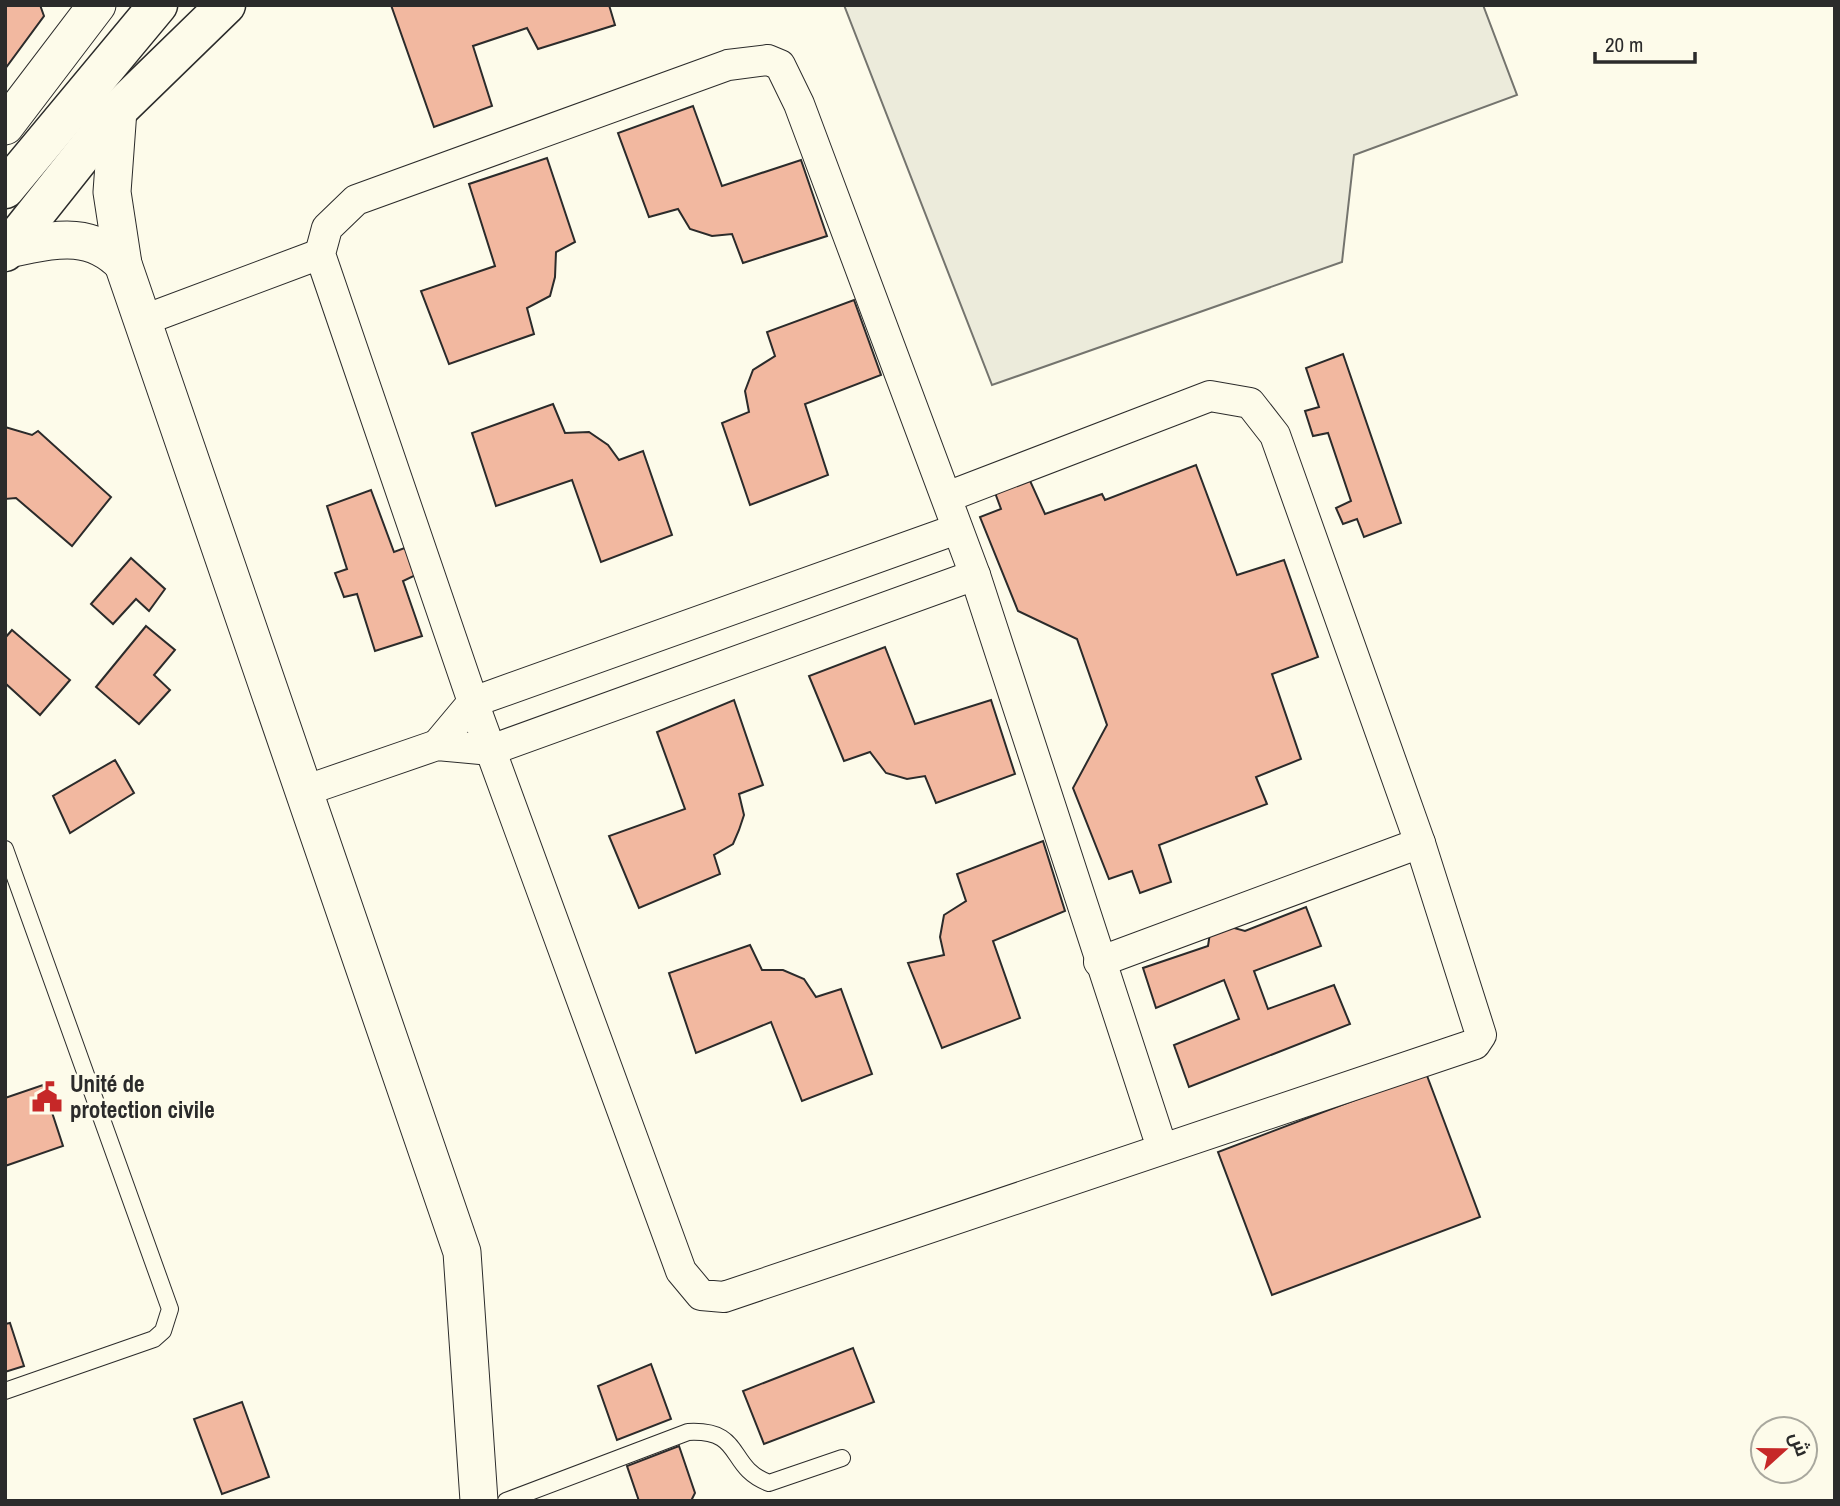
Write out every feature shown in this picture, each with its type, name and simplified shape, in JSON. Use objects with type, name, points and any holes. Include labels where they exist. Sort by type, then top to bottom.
[{"type":"highway","points":[[5,190],[158,5]]},
{"type":"highway","points":[[6,251],[118,110],[226,5]]},
{"type":"street","points":[[5,125],[84,12]]},
{"type":"street","points":[[947,497],[1210,396],[1250,403],[1275,435],[1420,843],[1482,1035],[1475,1044],[1162,1147],[724,1297],[702,1295],[681,1271],[473,702],[320,254],[327,228],[356,200],[728,65],[768,60],[780,65],[790,81],[975,575],[1099,962],[1162,1147]]},
{"type":"street","points":[[118,110],[111,192],[123,264],[462,1252],[479,1501]]},
{"type":"street","points":[[6,251],[65,239],[88,241],[108,249],[123,264]]},
{"type":"street","points":[[144,320],[320,254]]},
{"type":"street","points":[[438,746],[473,702],[957,528]]},
{"type":"street","points":[[303,790],[438,746],[491,750],[975,575]]},
{"type":"street","points":[[1099,962],[1420,843]]},
{"type":"lane","points":[[5,849],[170,1309],[163,1331],[154,1339],[5,1391]]},
{"type":"lane","points":[[506,1501],[688,1432],[702,1431],[727,1440],[750,1475],[769,1483],[842,1458]]},
{"type":"shaded area","points":[[844,5],[1483,5],[1517,95],[1354,155],[1342,262],[992,385]]},
{"type":"building","points":[[5,5],[40,5],[44,16],[5,69]]},
{"type":"building","points":[[391,5],[609,5],[615,25],[538,49],[527,28],[473,46],[492,106],[434,127]]},
{"type":"building","points":[[693,106],[722,186],[801,160],[827,236],[743,263],[732,234],[712,236],[690,229],[678,209],[649,217],[618,133]]},
{"type":"building","points":[[547,158],[575,242],[556,252],[555,277],[550,296],[527,308],[534,334],[449,364],[421,291],[495,266],[469,184]]},
{"type":"building","points":[[854,300],[881,375],[805,404],[828,475],[750,505],[722,423],[749,412],[745,391],[753,370],[775,356],[767,332]]},
{"type":"building","points":[[1343,354],[1401,523],[1364,537],[1357,519],[1343,524],[1336,508],[1351,501],[1328,433],[1313,436],[1305,411],[1319,407],[1306,368]]},
{"type":"building","points":[[553,404],[565,433],[589,432],[608,445],[619,460],[643,451],[672,535],[601,562],[572,480],[496,506],[472,433]]},
{"type":"building","points":[[5,427],[32,435],[38,431],[111,497],[72,546],[16,498],[5,499]]},
{"type":"building","points":[[1196,465],[1237,575],[1284,560],[1318,657],[1272,674],[1301,759],[1256,777],[1267,804],[1159,845],[1171,882],[1140,893],[1132,871],[1109,879],[1073,788],[1107,725],[1077,639],[1018,611],[980,517],[1001,509],[994,490],[1027,474],[1045,514],[1102,494],[1105,500]]},
{"type":"building","points":[[371,490],[394,552],[410,546],[420,573],[403,581],[422,636],[375,651],[357,594],[344,597],[335,573],[347,569],[327,506]]},
{"type":"building","points":[[131,558],[165,589],[149,611],[136,599],[113,624],[91,604]]},
{"type":"building","points":[[146,626],[175,650],[154,675],[170,690],[139,724],[96,687]]},
{"type":"building","points":[[12,630],[70,680],[40,715],[5,683],[5,638]]},
{"type":"building","points":[[885,647],[915,724],[991,700],[1015,774],[936,803],[925,776],[907,779],[886,773],[870,752],[844,761],[809,676]]},
{"type":"building","points":[[734,700],[763,785],[739,794],[744,815],[739,830],[733,844],[714,855],[720,874],[639,908],[609,836],[685,809],[657,732]]},
{"type":"building","points":[[115,760],[134,793],[70,833],[53,796]]},
{"type":"building","points":[[1043,841],[1065,911],[993,941],[1020,1018],[942,1048],[908,963],[944,955],[940,937],[944,915],[966,901],[957,874]]},
{"type":"building","points":[[1306,907],[1321,946],[1254,971],[1268,1009],[1334,985],[1350,1024],[1189,1087],[1174,1045],[1239,1019],[1224,980],[1156,1008],[1143,968],[1208,946],[1210,933],[1227,926],[1245,931]]},
{"type":"building","points":[[750,945],[762,970],[783,970],[804,979],[816,997],[841,989],[872,1074],[802,1101],[771,1022],[696,1053],[669,973]]},
{"type":"building","points":[[1426,1073],[1480,1217],[1272,1295],[1218,1152]]},
{"type":"building","points":[[43,1085],[63,1146],[5,1166],[5,1098]]},
{"type":"building","points":[[10,1323],[24,1366],[5,1372],[5,1324]]},
{"type":"building","points":[[853,1348],[874,1402],[764,1444],[743,1391]]},
{"type":"building","points":[[651,1364],[671,1419],[617,1440],[598,1386]]},
{"type":"building","points":[[242,1402],[269,1477],[222,1494],[194,1419]]},
{"type":"building","points":[[679,1446],[695,1493],[691,1501],[639,1501],[627,1466]]},
{"type":"place","name":"Unité de protection civile","points":[[47,1097]]}]
